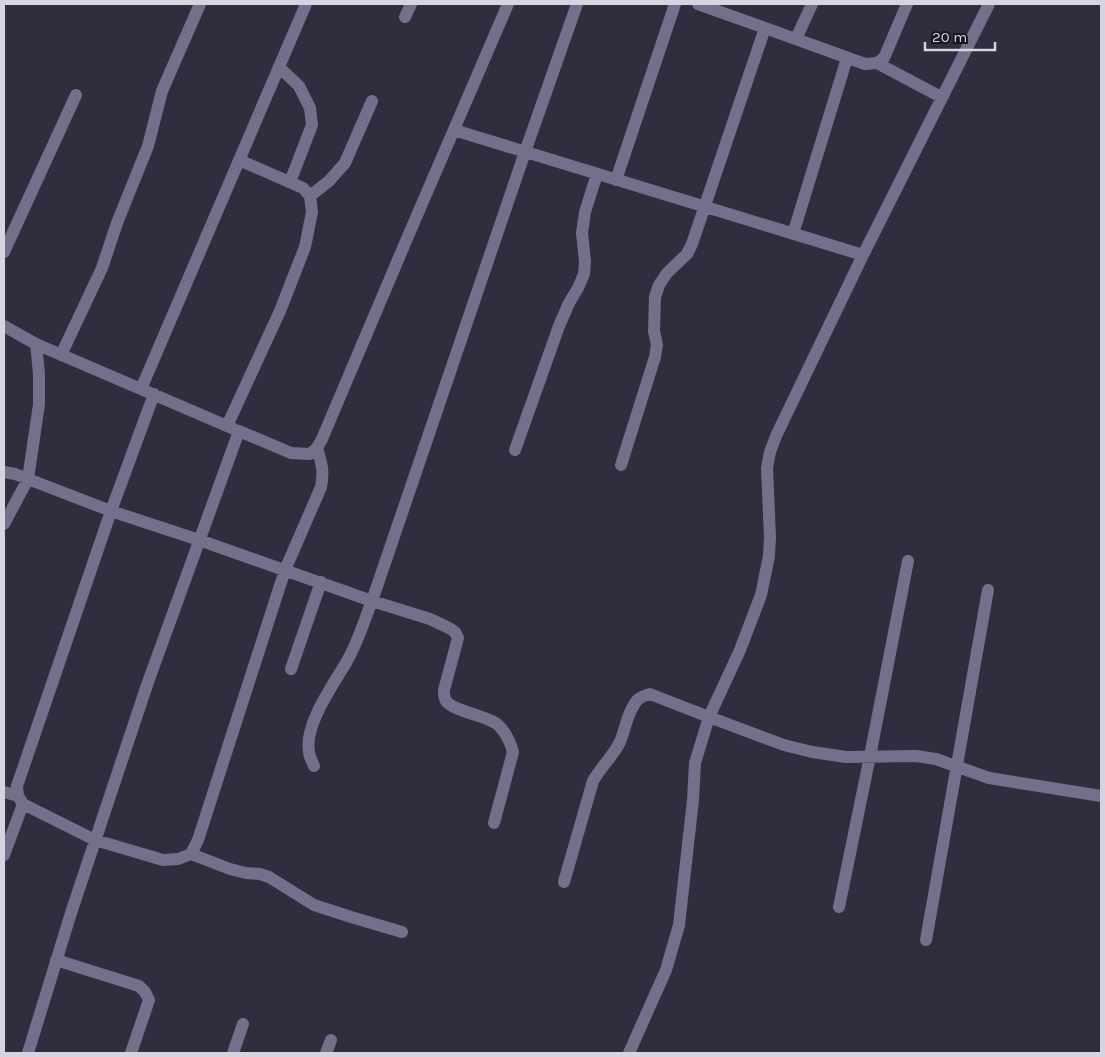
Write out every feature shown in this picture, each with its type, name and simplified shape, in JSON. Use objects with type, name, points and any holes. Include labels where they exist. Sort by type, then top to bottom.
[{"type":"street","points":[[61,355],[102,268],[117,223],[148,146],[162,91],[200,4]]},
{"type":"street","points":[[142,389],[306,4]]},
{"type":"street","points":[[405,17],[411,4]]},
{"type":"street","points":[[4,326],[36,344],[291,453],[310,454],[317,448],[322,438],[508,4]]},
{"type":"street","points":[[314,766],[308,747],[311,726],[348,660],[372,601],[577,4]]},
{"type":"street","points":[[616,180],[675,4]]},
{"type":"street","points":[[698,4],[713,6],[796,40],[865,64],[877,63],[884,58],[907,4]]},
{"type":"street","points":[[796,40],[812,4]]},
{"type":"street","points":[[629,1053],[666,970],[679,925],[695,763],[709,718],[740,650],[761,595],[769,556],[767,468],[770,452],[863,255],[989,4]]},
{"type":"street","points":[[621,465],[655,357],[657,345],[654,331],[656,297],[659,285],[667,273],[687,254],[692,244],[765,28]]},
{"type":"street","points":[[793,234],[847,58]]},
{"type":"street","points":[[877,63],[942,97]]},
{"type":"street","points":[[279,66],[299,86],[310,108],[312,125],[290,182]]},
{"type":"street","points":[[4,252],[76,95]]},
{"type":"street","points":[[310,196],[329,181],[345,163],[372,101]]},
{"type":"street","points":[[454,130],[863,255]]},
{"type":"street","points":[[227,426],[280,311],[305,247],[312,212],[310,196],[303,188],[239,160]]},
{"type":"street","points":[[515,450],[559,326],[584,274],[585,261],[582,233],[585,212],[597,174]]},
{"type":"street","points":[[4,524],[28,479],[39,404],[36,344]]},
{"type":"street","points":[[4,855],[20,800],[17,786],[111,511],[154,394]]},
{"type":"street","points":[[28,1053],[56,960],[147,685],[239,431]]},
{"type":"street","points":[[191,854],[198,840],[286,570],[321,487],[323,464],[317,448]]},
{"type":"street","points":[[4,472],[15,474],[111,511],[372,601],[430,619],[455,632],[458,638],[444,690],[444,698],[447,703],[454,707],[496,723],[510,742],[513,752],[494,823]]},
{"type":"street","points":[[839,907],[908,561]]},
{"type":"street","points":[[291,669],[321,582]]},
{"type":"street","points":[[926,940],[988,590]]},
{"type":"street","points":[[564,882],[593,781],[614,753],[621,740],[634,704],[640,698],[650,694],[709,718],[812,752],[846,757],[916,756],[936,759],[989,778],[1101,796]]},
{"type":"street","points":[[4,792],[96,840],[163,860],[178,859],[191,854],[230,869],[260,874],[269,877],[314,905],[402,932]]},
{"type":"street","points":[[56,960],[139,986],[145,992],[149,1000],[131,1053]]},
{"type":"street","points":[[233,1053],[243,1024]]},
{"type":"street","points":[[326,1053],[331,1040]]}]
